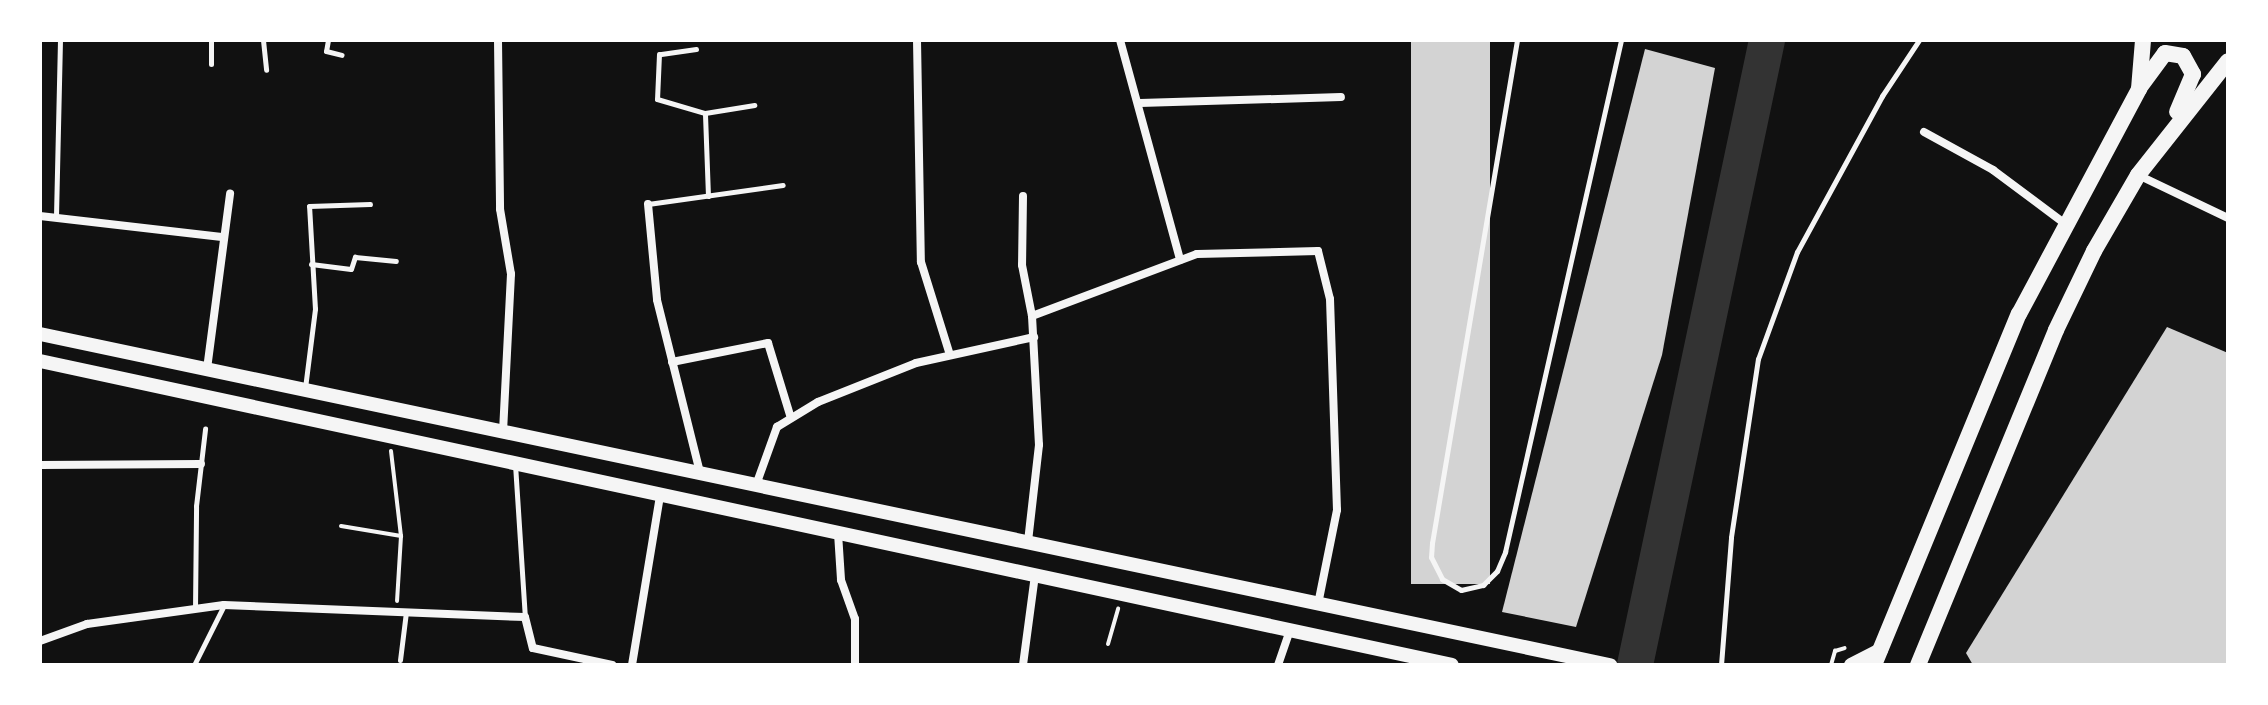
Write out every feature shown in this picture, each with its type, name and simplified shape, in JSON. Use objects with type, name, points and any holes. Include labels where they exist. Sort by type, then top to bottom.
[{"type":"main road","points":[[2139,89],[2143,40]]},
{"type":"main road","points":[[1851,665],[1878,657],[2019,314],[2064,223],[2139,89],[2165,53],[2190,61],[2192,81],[2166,135]]},
{"type":"main road","points":[[1918,665],[2056,330],[2138,175],[2166,135],[2228,61]]},
{"type":"main road","points":[[40,334],[1610,665]]},
{"type":"main road","points":[[40,361],[1452,665]]},
{"type":"street","points":[[498,40],[500,209],[511,274],[503,431]]},
{"type":"street","points":[[917,40],[921,262],[950,355]]},
{"type":"street","points":[[1120,40],[1140,103],[1180,260]]},
{"type":"street","points":[[1140,103],[1341,97]]},
{"type":"street","points":[[1924,132],[1993,170],[2064,223]]},
{"type":"street","points":[[2138,175],[2228,218]]},
{"type":"street","points":[[207,369],[230,194]]},
{"type":"street","points":[[1023,196],[1022,265],[1034,337],[1039,445],[1028,542]]},
{"type":"street","points":[[648,204],[657,300],[700,473]]},
{"type":"street","points":[[40,216],[222,237]]},
{"type":"street","points":[[1032,316],[1197,254],[1318,251],[1330,299],[1337,510],[1318,604]]},
{"type":"street","points":[[756,485],[777,427],[791,418],[916,363],[1034,337]]},
{"type":"street","points":[[672,362],[768,343],[791,418]]},
{"type":"street","points":[[40,465],[201,464]]},
{"type":"street","points":[[632,665],[660,495]]},
{"type":"street","points":[[838,533],[841,580],[855,619],[855,665]]},
{"type":"street","points":[[1023,665],[1035,575]]},
{"type":"street","points":[[40,641],[87,624],[224,605],[406,612],[525,617],[533,648],[612,665]]},
{"type":"street","points":[[1278,665],[1290,630]]},
{"type":"lane","points":[[56,216],[60,40]]},
{"type":"lane","points":[[211,40],[211,64]]},
{"type":"lane","points":[[263,40],[266,70]]},
{"type":"lane","points":[[328,40],[326,51],[342,55]]},
{"type":"lane","points":[[1517,40],[1432,543],[1431,557],[1442,579],[1461,590],[1490,579],[1505,552],[1621,40]]},
{"type":"lane","points":[[1721,665],[1731,537],[1760,350],[1797,252],[1882,96],[1919,40]]},
{"type":"lane","points":[[696,49],[659,54],[657,99],[705,113],[754,105]]},
{"type":"lane","points":[[705,113],[708,196]]},
{"type":"lane","points":[[648,204],[783,185]]},
{"type":"lane","points":[[305,389],[315,309],[309,206],[370,204]]},
{"type":"lane","points":[[311,264],[351,269],[355,257],[396,261]]},
{"type":"lane","points":[[195,609],[205,429]]},
{"type":"lane","points":[[515,463],[525,617]]},
{"type":"lane","points":[[194,665],[224,605]]},
{"type":"lane","points":[[400,660],[406,612]]},
{"type":"path","points":[[387,436],[401,536],[396,612]]},
{"type":"path","points":[[341,526],[401,536]]},
{"type":"path","points":[[1108,644],[1122,594]]},
{"type":"path","points":[[1831,665],[1835,651]]},
{"type":"building","points":[[1411,40],[1490,40],[1490,584],[1411,584]]},
{"type":"building","points":[[1645,49],[1715,68],[1662,355],[1576,627],[1502,612]]},
{"type":"building","points":[[2167,327],[2228,353],[2228,665],[1973,665],[1966,653]]},
{"type":"waterway","points":[[1635,665],[1767,40]]}]
